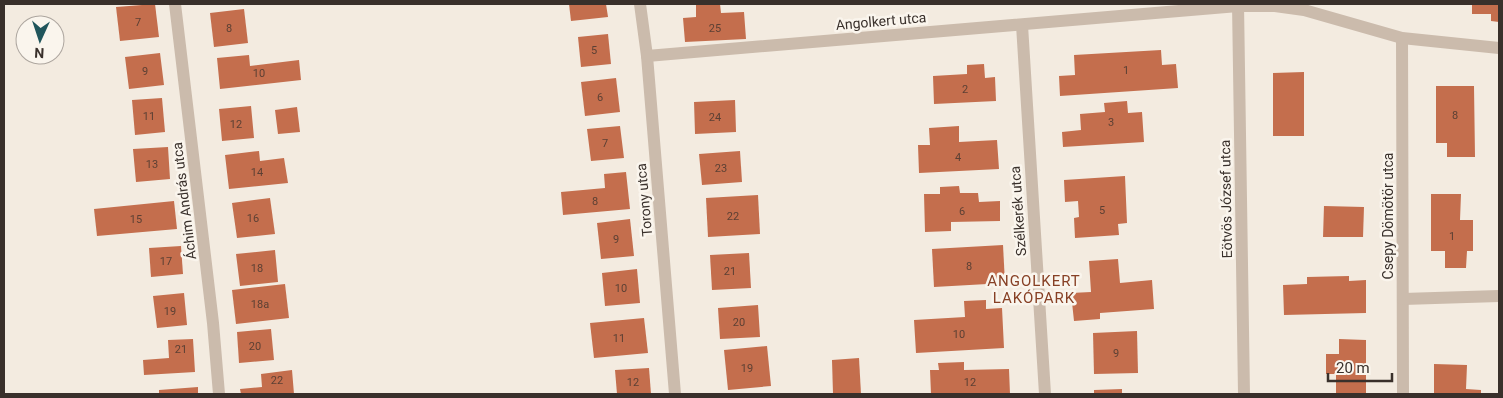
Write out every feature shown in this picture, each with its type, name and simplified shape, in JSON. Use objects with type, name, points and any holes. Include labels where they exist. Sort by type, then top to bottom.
[{"type":"street","name":"Áchim András utca","points":[[175,4],[213,323],[219,394]]},
{"type":"street","name":"Torony utca","points":[[640,4],[647,56],[675,394]]},
{"type":"street","name":"Angolkert utca","points":[[647,56],[1238,5],[1275,6],[1304,10],[1402,38],[1499,48]]},
{"type":"street","name":"Eötvös József utca","points":[[1238,5],[1244,394]]},
{"type":"street","name":"Szélkerék utca","points":[[1022,25],[1045,394]]},
{"type":"street","name":"Csepy Dömötör utca","points":[[1402,38],[1403,394]]},
{"type":"street","points":[[1403,299],[1499,296]]},
{"type":"building","points":[[155,4],[159,37],[120,41],[116,7]]},
{"type":"building","points":[[569,4],[606,4],[608,17],[571,21]]},
{"type":"building","points":[[696,4],[720,4],[721,13],[744,12],[746,39],[685,42],[683,18],[696,17]]},
{"type":"building","points":[[1472,4],[1499,4],[1499,22],[1491,21],[1491,14],[1472,14]]},
{"type":"building","points":[[244,9],[248,43],[214,47],[210,13]]},
{"type":"building","points":[[608,34],[611,64],[581,67],[578,37]]},
{"type":"building","points":[[1161,50],[1162,65],[1176,64],[1178,88],[1060,96],[1059,76],[1075,75],[1074,55]]},
{"type":"building","points":[[160,53],[164,85],[129,89],[125,57]]},
{"type":"building","points":[[249,55],[250,66],[299,60],[301,80],[220,89],[217,58]]},
{"type":"building","points":[[984,64],[985,78],[995,77],[996,101],[934,104],[933,76],[967,74],[967,65]]},
{"type":"building","points":[[1304,72],[1304,136],[1273,136],[1273,73]]},
{"type":"building","points":[[616,78],[620,112],[585,116],[581,82]]},
{"type":"building","points":[[1436,86],[1474,86],[1475,157],[1447,157],[1447,143],[1436,143]]},
{"type":"building","points":[[162,98],[165,132],[135,135],[132,100]]},
{"type":"building","points":[[735,100],[736,132],[695,134],[694,102]]},
{"type":"building","points":[[1127,101],[1128,113],[1142,112],[1144,142],[1063,147],[1062,132],[1081,130],[1080,114],[1105,112],[1104,103]]},
{"type":"building","points":[[251,106],[254,138],[222,141],[219,109]]},
{"type":"building","points":[[297,107],[300,132],[278,134],[275,110]]},
{"type":"building","points":[[620,126],[624,158],[591,161],[587,129]]},
{"type":"building","points":[[959,126],[959,142],[997,140],[999,169],[919,173],[918,145],[930,145],[929,128]]},
{"type":"building","points":[[168,147],[170,179],[136,182],[133,149]]},
{"type":"building","points":[[259,151],[260,161],[284,158],[288,183],[229,189],[225,155]]},
{"type":"building","points":[[740,151],[742,182],[702,185],[699,154]]},
{"type":"building","points":[[626,172],[630,209],[563,215],[561,192],[605,188],[604,174]]},
{"type":"building","points":[[1125,176],[1127,223],[1118,224],[1119,235],[1075,238],[1074,218],[1079,217],[1078,201],[1065,202],[1064,180]]},
{"type":"building","points":[[959,186],[960,193],[978,193],[979,202],[1000,201],[1000,221],[951,222],[951,231],[925,232],[924,194],[940,194],[940,187]]},
{"type":"building","points":[[1431,194],[1461,194],[1460,220],[1473,220],[1473,251],[1467,251],[1466,268],[1445,268],[1445,251],[1431,251]]},
{"type":"building","points":[[758,195],[760,234],[708,237],[706,198]]},
{"type":"building","points":[[270,198],[275,234],[237,238],[232,203]]},
{"type":"building","points":[[174,201],[177,229],[97,236],[94,209]]},
{"type":"building","points":[[1324,206],[1364,207],[1363,237],[1323,237]]},
{"type":"building","points":[[630,219],[634,256],[601,259],[597,223]]},
{"type":"building","points":[[1003,245],[1005,283],[934,287],[932,249]]},
{"type":"building","points":[[181,246],[183,274],[151,277],[149,248]]},
{"type":"building","points":[[275,250],[278,282],[240,286],[236,254]]},
{"type":"building","points":[[749,253],[751,288],[712,290],[710,255]]},
{"type":"building","points":[[1118,259],[1120,283],[1152,280],[1154,309],[1100,313],[1100,319],[1074,321],[1071,293],[1091,292],[1089,261]]},
{"type":"building","points":[[637,269],[640,303],[605,306],[602,273]]},
{"type":"building","points":[[1349,276],[1349,281],[1366,280],[1366,313],[1284,315],[1283,285],[1307,284],[1307,277]]},
{"type":"building","points":[[285,284],[289,318],[236,324],[232,290]]},
{"type":"building","points":[[184,293],[187,325],[157,328],[153,296]]},
{"type":"building","points":[[986,300],[986,309],[1002,308],[1004,348],[916,353],[914,320],[965,317],[964,301]]},
{"type":"building","points":[[758,305],[760,337],[720,339],[718,308]]},
{"type":"building","points":[[644,318],[648,353],[594,358],[590,323]]},
{"type":"building","points":[[271,329],[274,360],[239,363],[237,332]]},
{"type":"building","points":[[1137,331],[1138,373],[1094,374],[1093,333]]},
{"type":"building","points":[[193,339],[195,372],[144,375],[143,360],[169,358],[168,340]]},
{"type":"building","points":[[1339,339],[1366,340],[1366,394],[1336,394],[1336,374],[1326,374],[1326,354],[1339,354]]},
{"type":"building","points":[[767,346],[771,386],[728,390],[724,350]]},
{"type":"building","points":[[859,358],[861,394],[833,394],[832,360]]},
{"type":"building","points":[[964,362],[964,370],[1009,369],[1010,394],[931,394],[930,370],[939,370],[938,363]]},
{"type":"building","points":[[1434,364],[1467,365],[1466,389],[1481,390],[1481,394],[1434,394]]},
{"type":"building","points":[[649,368],[651,394],[617,394],[615,370]]},
{"type":"building","points":[[292,370],[294,394],[241,394],[240,389],[262,387],[261,374]]},
{"type":"building","points":[[198,387],[198,394],[159,394],[159,390]]},
{"type":"building","points":[[1122,389],[1122,394],[1094,394],[1094,390]]},
{"type":"district","name":"ANGOLKERT LAKÓPARK","points":[[1034,290]]}]
